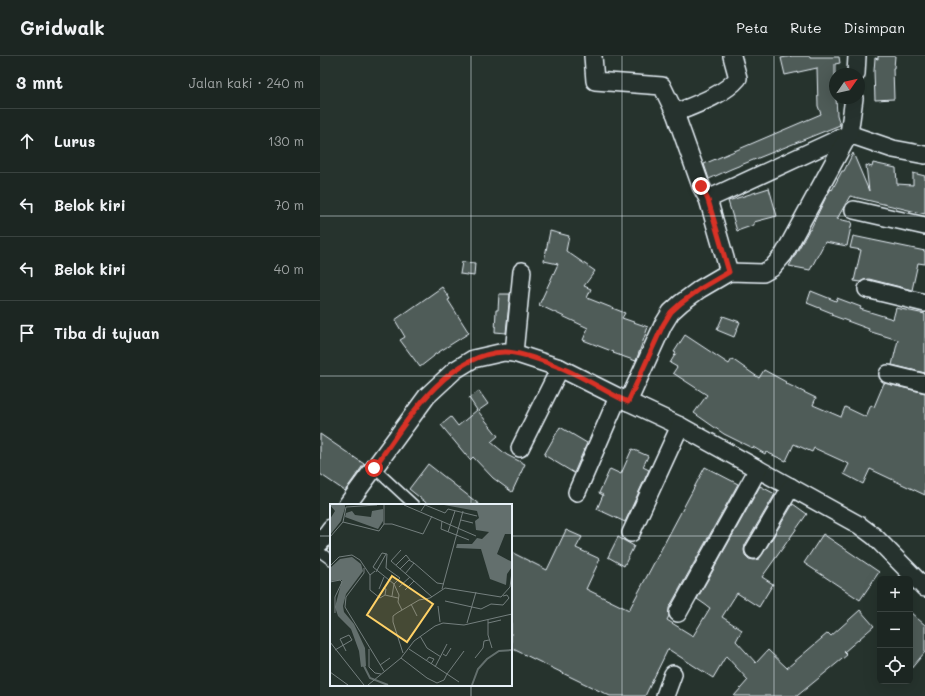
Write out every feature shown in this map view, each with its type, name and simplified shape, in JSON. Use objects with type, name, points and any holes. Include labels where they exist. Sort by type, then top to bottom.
[{"type":"street","points":[[593,56],[595,81],[662,86],[675,113],[701,186],[708,200],[729,272]]},
{"type":"street","points":[[675,113],[697,104],[731,86],[738,78],[732,56]]},
{"type":"street","points":[[856,68],[857,56]]},
{"type":"street","points":[[577,492],[623,400],[671,312],[700,289],[729,272],[763,272],[772,268],[784,254],[849,134],[853,104]]},
{"type":"street","points":[[708,200],[849,134],[893,149],[925,155]]},
{"type":"street","points":[[854,210],[925,226]]},
{"type":"street","points":[[514,353],[522,271]]},
{"type":"street","points":[[867,289],[925,303]]},
{"type":"street","points":[[348,504],[427,396],[455,370],[473,359],[504,352],[514,353],[560,368],[623,400],[680,426],[859,525],[875,536],[925,588]]},
{"type":"street","points":[[520,448],[560,368]]},
{"type":"street","points":[[888,374],[925,383]]},
{"type":"street","points":[[631,534],[680,426]]},
{"type":"street","points":[[678,613],[758,469]]},
{"type":"street","points":[[754,550],[791,487]]},
{"type":"street","points":[[320,543],[330,529]]},
{"type":"street","points":[[665,696],[673,674]]},
{"type":"lane","points":[[374,468],[413,504]]},
{"type":"lane","points":[[320,552],[330,559]]},
{"type":"building","points":[[792,56],[839,57],[840,63],[835,64],[835,68],[829,68],[829,104],[836,104],[837,115],[840,125],[709,179],[704,164],[821,114],[818,106],[817,68],[785,75],[781,58]]},
{"type":"building","points":[[878,56],[895,56],[893,68],[894,99],[875,100],[874,71],[875,58],[878,59]]},
{"type":"building","points":[[853,153],[869,191],[866,165],[872,167],[873,163],[896,168],[897,184],[913,185],[913,173],[925,176],[925,214],[850,196],[837,219],[852,222],[847,246],[825,242],[810,270],[789,266],[810,230],[826,197],[831,189],[832,190],[842,171],[844,171]]},
{"type":"building","points":[[769,188],[777,216],[754,222],[754,225],[737,231],[728,201]]},
{"type":"building","points":[[550,231],[569,236],[566,251],[595,271],[584,286],[591,289],[587,298],[625,313],[622,318],[648,327],[636,361],[583,340],[588,328],[539,305],[558,264],[544,261]]},
{"type":"building","points":[[853,236],[925,251],[925,264],[918,263],[912,290],[869,279],[860,282],[854,281],[861,250],[850,248]]},
{"type":"building","points":[[462,262],[475,263],[474,276],[460,274]]},
{"type":"building","points":[[442,287],[450,299],[448,300],[469,333],[434,355],[420,367],[400,340],[405,337],[395,320]]},
{"type":"building","points":[[811,291],[836,301],[837,298],[861,307],[860,309],[893,319],[896,308],[925,314],[925,373],[892,365],[898,340],[868,331],[869,329],[831,315],[832,313],[807,303]]},
{"type":"building","points":[[499,294],[510,294],[506,333],[495,332],[496,310],[498,310]]},
{"type":"building","points":[[723,316],[740,322],[734,337],[717,330]]},
{"type":"building","points":[[685,335],[729,364],[732,359],[759,378],[764,370],[786,382],[785,383],[816,398],[813,405],[841,417],[845,407],[866,417],[871,405],[874,407],[884,383],[925,393],[925,495],[870,469],[863,484],[844,474],[849,464],[814,448],[812,452],[794,444],[786,461],[766,452],[765,454],[724,434],[694,413],[707,395],[673,373],[677,367],[670,363],[676,353],[674,352]]},
{"type":"building","points":[[479,391],[488,404],[478,411],[498,436],[491,442],[507,455],[525,464],[512,492],[493,478],[473,457],[470,460],[441,425],[451,417],[458,426],[477,410],[469,398]]},
{"type":"building","points":[[560,427],[587,443],[574,473],[544,455]]},
{"type":"building","points":[[320,434],[364,464],[345,491],[320,474]]},
{"type":"building","points":[[632,449],[648,456],[643,467],[649,470],[625,522],[597,509],[603,495],[599,493],[610,469],[621,474]]},
{"type":"building","points":[[428,464],[479,504],[428,504],[409,489]]},
{"type":"building","points":[[705,467],[738,484],[669,608],[669,616],[667,620],[693,636],[710,608],[697,599],[760,486],[775,494],[745,545],[745,555],[749,559],[759,559],[793,504],[807,514],[762,577],[773,584],[759,607],[737,593],[722,617],[742,630],[736,641],[756,663],[768,650],[787,668],[828,633],[831,636],[860,610],[874,626],[844,652],[847,655],[797,696],[734,696],[748,680],[726,656],[713,678],[668,649],[645,696],[610,696],[512,648],[512,552],[547,570],[566,530],[582,537],[576,548],[600,559],[586,589],[629,610]]},
{"type":"building","points":[[823,534],[879,572],[860,600],[804,563]]},
{"type":"building","points":[[618,537],[634,546],[624,566],[608,557]]},
{"type":"building","points":[[913,615],[925,625],[925,652],[913,666]]},
{"type":"route","points":[[374,468],[427,396],[455,370],[473,359],[492,354],[504,352],[514,353],[560,368],[628,402],[663,325],[671,312],[700,289],[729,272],[708,200],[701,186]]}]
